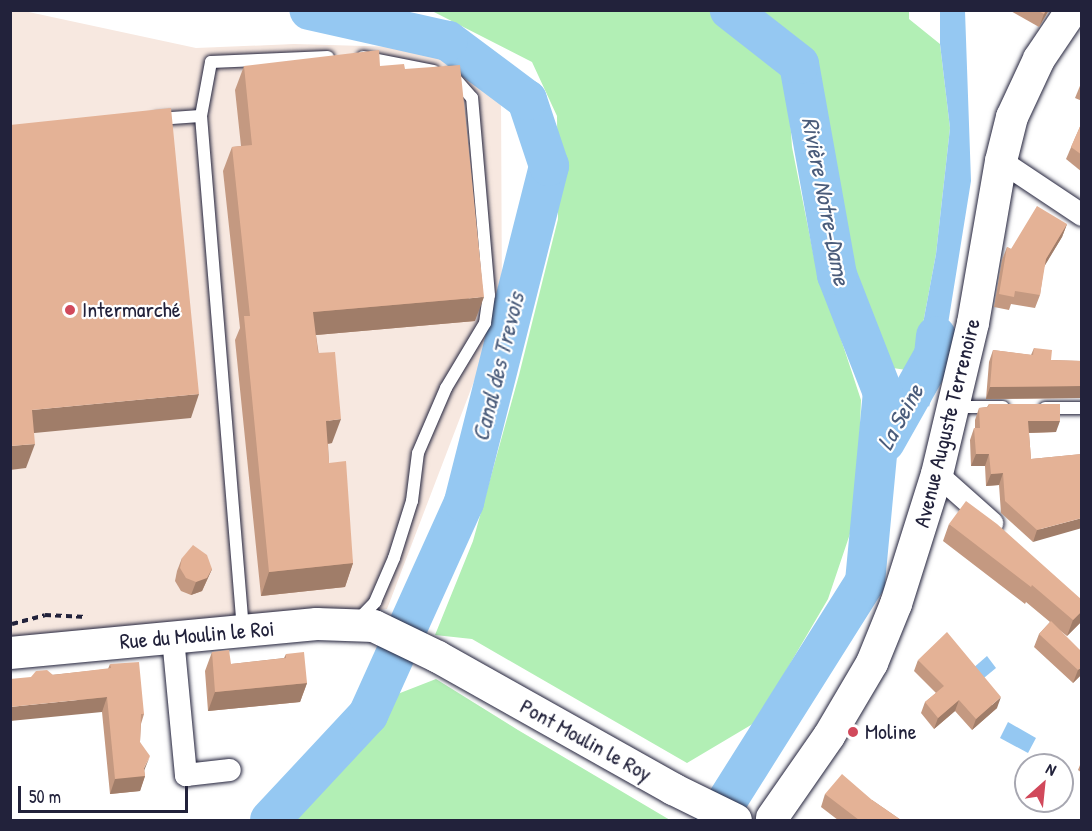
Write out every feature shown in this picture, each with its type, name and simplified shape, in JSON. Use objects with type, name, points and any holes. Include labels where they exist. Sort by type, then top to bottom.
[{"type":"street","name":"Avenue Auguste Terrenoire","points":[[751,819],[829,736],[872,663],[896,604],[937,474],[973,323],[1001,161],[1011,117],[1039,59],[1072,10]]},
{"type":"street","points":[[1001,161],[1082,215]]},
{"type":"street","points":[[937,474],[1004,535]]},
{"type":"street","name":"Rue du Moulin le Roi","points":[[10,653],[243,631],[369,626]]},
{"type":"street","name":"Pont Moulin le Roy","points":[[369,626],[438,657],[673,789],[751,819]]},
{"type":"street","points":[[173,638],[186,775],[230,770]]},
{"type":"lane","points":[[243,631],[201,116],[211,62],[358,56],[454,75],[472,98],[489,296],[485,323],[446,388],[418,453],[412,501],[394,558],[375,602],[369,626]]},
{"type":"lane","points":[[141,120],[201,116]]},
{"type":"lane","points":[[953,407],[1012,408]]},
{"type":"lane","points":[[1035,408],[1082,408]]},
{"type":"shaded area","points":[[10,11],[24,11],[196,48],[294,44],[434,48],[501,93],[502,308],[387,609],[11,654]]},
{"type":"green space","points":[[432,11],[716,11],[745,31],[787,74],[792,147],[814,257],[861,400],[857,513],[828,599],[756,722],[687,763],[472,639],[435,635],[473,541],[519,375],[558,219],[557,116],[532,62]]},
{"type":"green space","points":[[748,11],[909,11],[909,19],[940,44],[950,128],[936,254],[916,361],[906,370],[893,368],[874,336],[852,267],[823,94],[811,61]]},
{"type":"green space","points":[[436,679],[670,820],[292,820],[329,780],[395,695]]},
{"type":"water","points":[[940,11],[965,11],[971,181],[944,349],[929,407],[906,370],[916,361],[936,254],[950,128],[940,44]]},
{"type":"water","points":[[987,656],[996,668],[973,687],[964,676]]},
{"type":"water","points":[[1008,722],[1036,738],[1028,753],[1000,738]]},
{"type":"building","points":[[379,50],[380,66],[404,64],[405,69],[460,65],[484,297],[313,312],[318,353],[335,352],[341,419],[326,421],[329,463],[346,461],[353,563],[269,572],[244,316],[250,316],[232,147],[252,145],[244,66]]},
{"type":"building","points":[[171,108],[199,394],[32,410],[35,444],[10,446],[10,125]]},
{"type":"building","points":[[1082,122],[1082,155],[1071,147]]},
{"type":"building","points":[[1037,206],[1067,224],[1046,259],[1040,295],[1015,291],[1014,297],[999,294],[1007,247],[1011,249]]},
{"type":"building","points":[[1034,348],[1052,350],[1051,360],[1082,361],[1082,386],[990,387],[993,350],[1033,355]]},
{"type":"building","points":[[989,404],[1060,404],[1060,421],[1028,421],[1031,459],[1082,454],[1082,518],[1037,530],[1005,501],[1003,473],[991,474],[989,454],[976,454],[974,428],[980,428],[979,408],[988,407]]},
{"type":"building","points":[[966,501],[997,524],[1082,600],[1082,611],[1073,620],[1032,585],[1031,587],[949,524]]},
{"type":"building","points":[[193,545],[207,555],[212,569],[207,578],[196,582],[186,578],[180,568],[182,558]]},
{"type":"building","points":[[1051,621],[1082,652],[1082,666],[1078,670],[1039,634]]},
{"type":"building","points":[[947,632],[1001,697],[976,719],[959,700],[938,718],[925,702],[944,686],[918,660]]},
{"type":"building","points":[[229,650],[231,664],[286,658],[286,654],[304,652],[307,683],[215,692],[212,652]]},
{"type":"building","points":[[139,662],[144,714],[141,714],[140,742],[150,756],[144,768],[145,776],[115,779],[107,697],[10,707],[10,679],[31,677],[36,671],[47,670],[53,675],[111,668],[110,664]]},
{"type":"building","points":[[842,774],[872,800],[901,820],[859,820],[825,794]]},
{"type":"waterway","name":"Canal des Trevois","points":[[270,820],[368,715],[464,502],[549,166],[527,100],[448,41],[309,10]]},
{"type":"waterway","name":"Rivière Notre-Dame","points":[[715,820],[865,582],[883,393],[837,275],[799,64],[730,10]]},
{"type":"waterway","name":"La Seine","points":[[885,442],[934,355],[936,336]]},
{"type":"place","name":"Intermarché","points":[[70,310]]},
{"type":"place","name":"Moline","points":[[853,732]]}]
